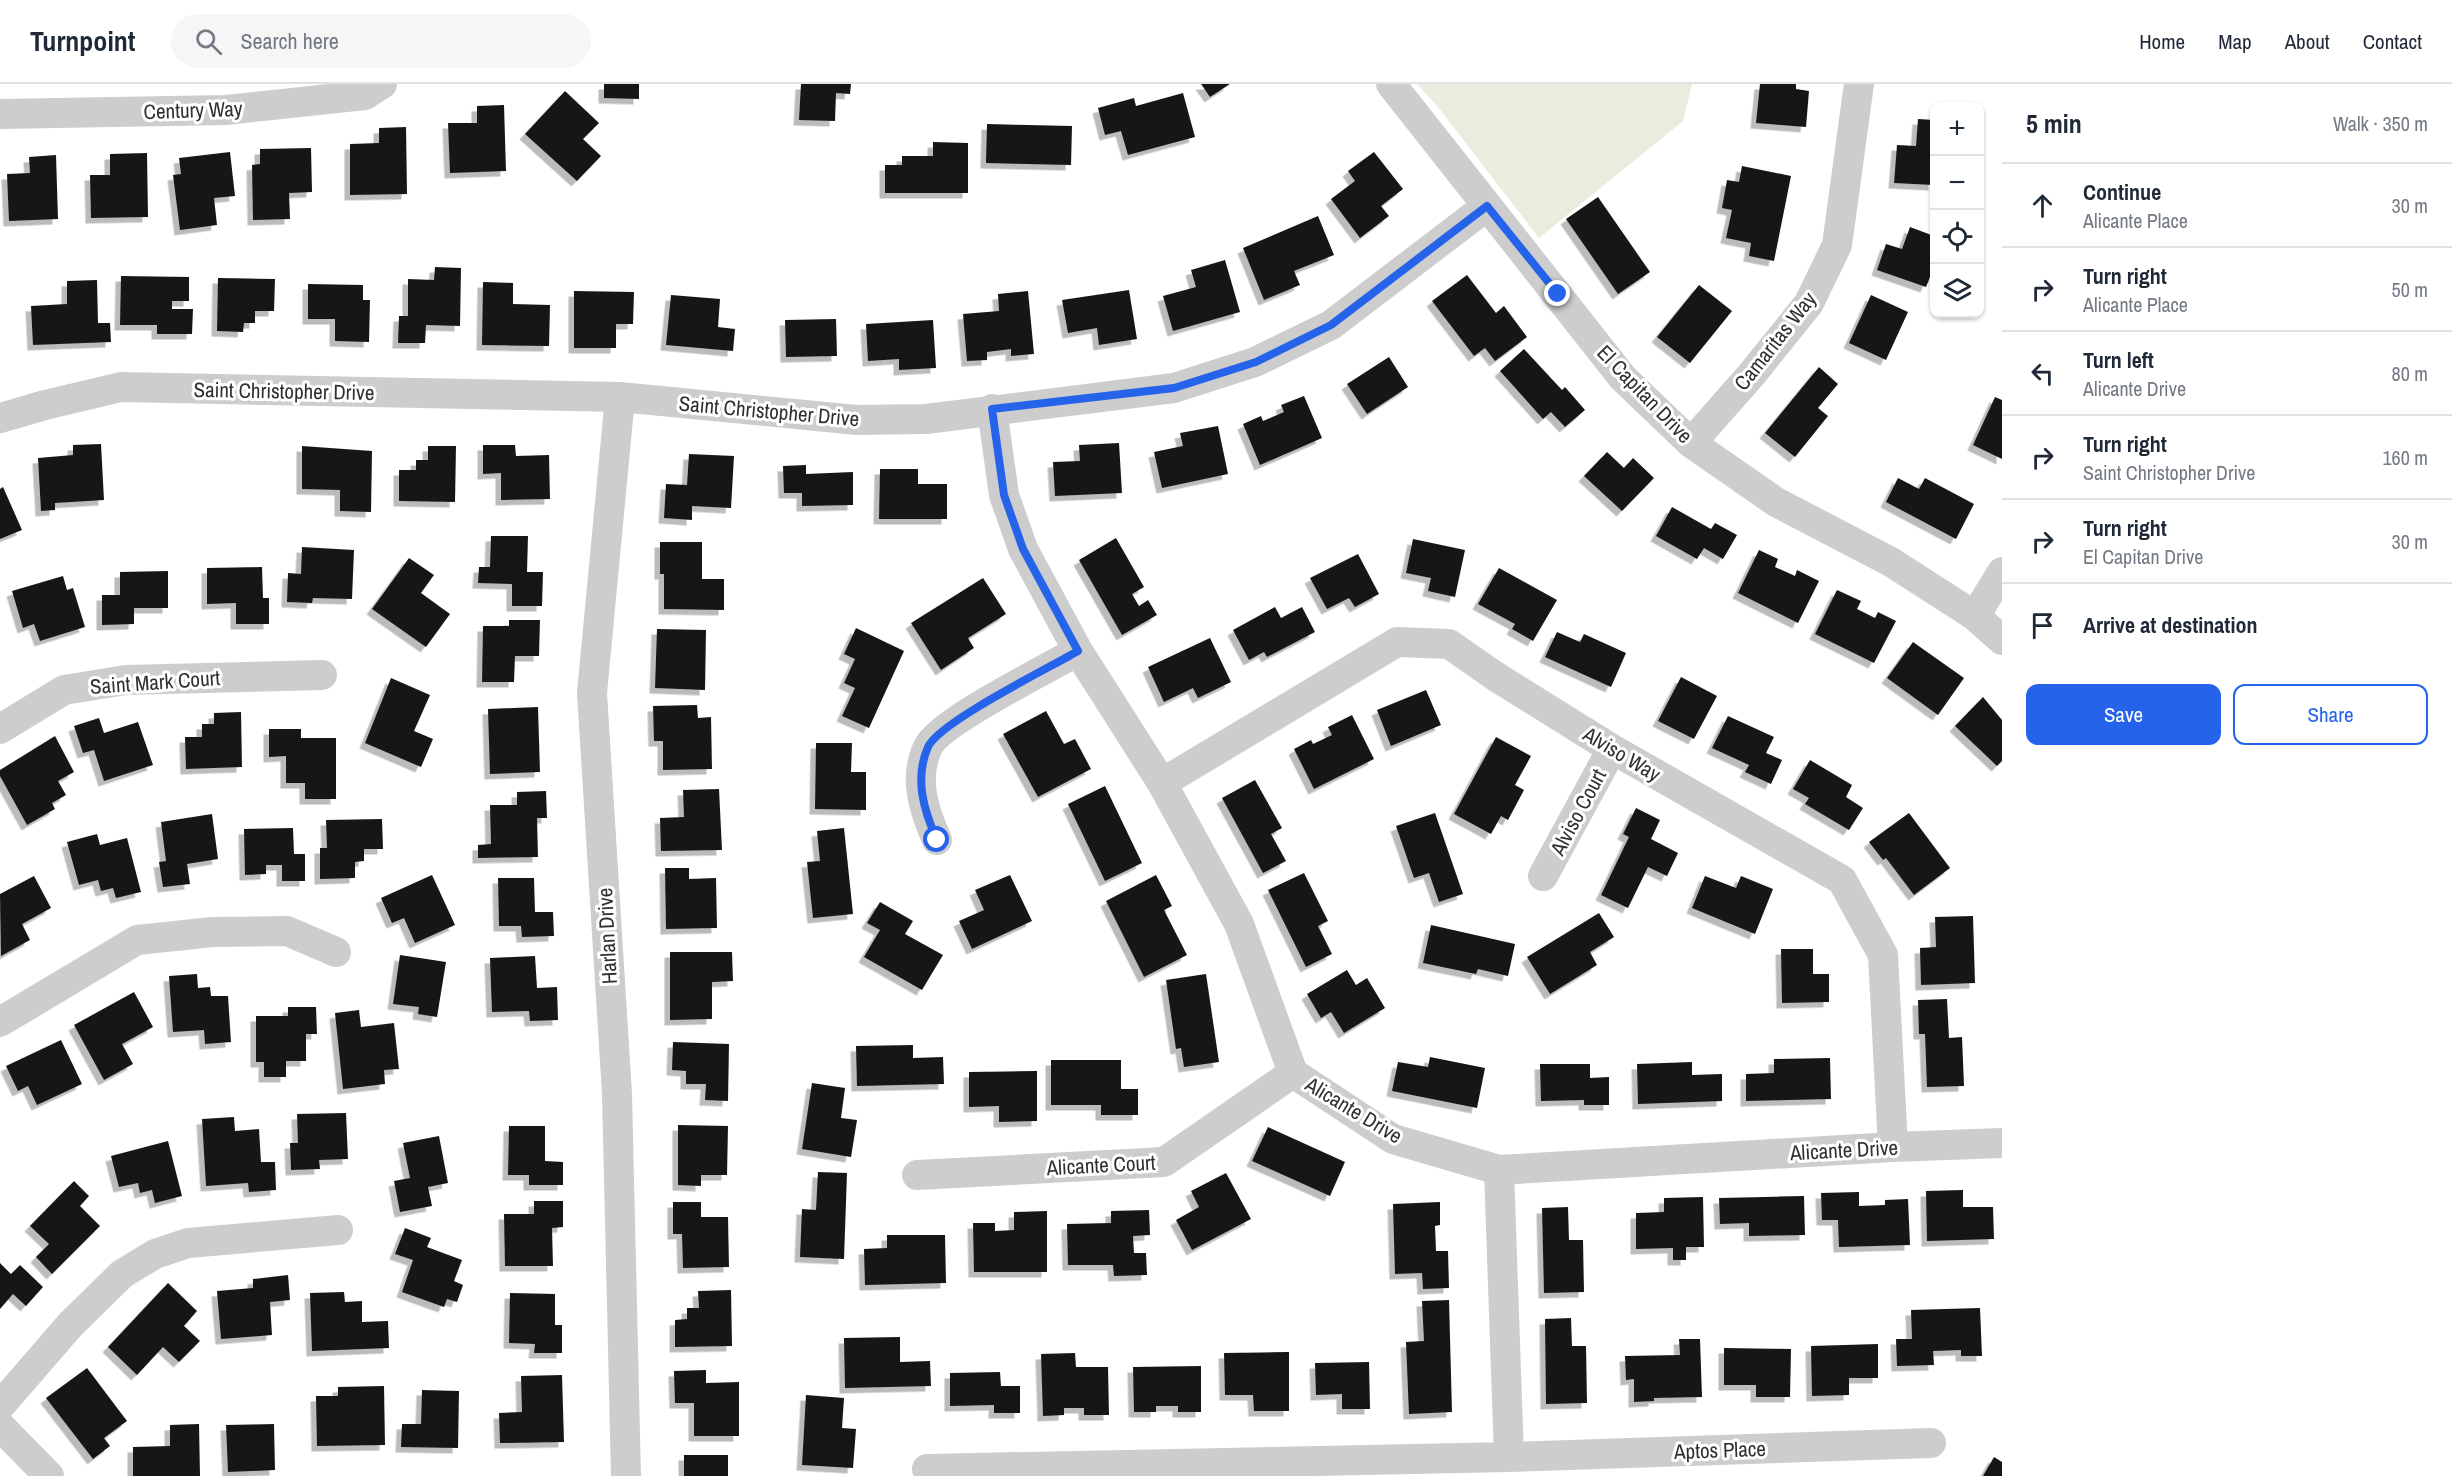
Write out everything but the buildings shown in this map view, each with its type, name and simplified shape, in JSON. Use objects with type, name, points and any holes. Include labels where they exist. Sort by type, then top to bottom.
[{"type":"street","name":"Century Way","points":[[0,114],[226,97],[366,95],[382,84]]},
{"type":"street","name":"El Capitan Drive","points":[[1391,84],[1623,378],[1691,443],[1776,502],[1891,562],[1975,616],[2002,640]]},
{"type":"street","name":"Camaritas Way","points":[[1691,443],[1752,374],[1809,303],[1837,245],[1859,84]]},
{"type":"street","name":"Saint Christopher Drive","points":[[0,418],[121,387],[620,397],[857,420],[926,419],[1174,388],[1256,362],[1331,325],[1487,206]]},
{"type":"street","name":"Harlan Drive","points":[[620,397],[592,693],[617,1094],[626,1476]]},
{"type":"street","name":"Alicante Drive","points":[[992,409],[1004,495],[1023,549],[1078,651],[1161,783],[1239,924],[1293,1073],[1393,1139],[1499,1170],[1893,1147],[2002,1143]]},
{"type":"street","points":[[1975,616],[2002,572]]},
{"type":"street","name":"Alviso Way","points":[[1161,783],[1397,642],[1449,644],[1495,676],[1612,749],[1842,880],[1883,955],[1893,1147]]},
{"type":"street","points":[[937,840],[925,814],[920,776],[928,746],[950,724],[1078,651]]},
{"type":"street","name":"Saint Mark Court","points":[[0,729],[64,690],[126,680],[322,675]]},
{"type":"street","name":"Alviso Court","points":[[1543,876],[1612,749]]},
{"type":"street","points":[[0,1022],[137,940],[213,932],[286,931],[336,952]]},
{"type":"street","name":"Alicante Court","points":[[917,1175],[1164,1162],[1293,1073]]},
{"type":"street","points":[[1499,1170],[1509,1457]]},
{"type":"street","points":[[0,1406],[70,1325],[122,1274],[155,1254],[188,1243],[338,1230]]},
{"type":"street","points":[[0,1426],[49,1476]]},
{"type":"street","name":"Aptos Place","points":[[927,1469],[1509,1457],[1930,1443]]},
{"type":"shaded area","points":[[1417,84],[1692,84],[1683,121],[1539,238],[1438,107]]},
{"type":"route","points":[[937,840],[925,814],[920,776],[928,746],[950,724],[1078,651],[1023,549],[1004,495],[992,409],[1174,388],[1256,362],[1331,325],[1487,206],[1558,294]]}]
